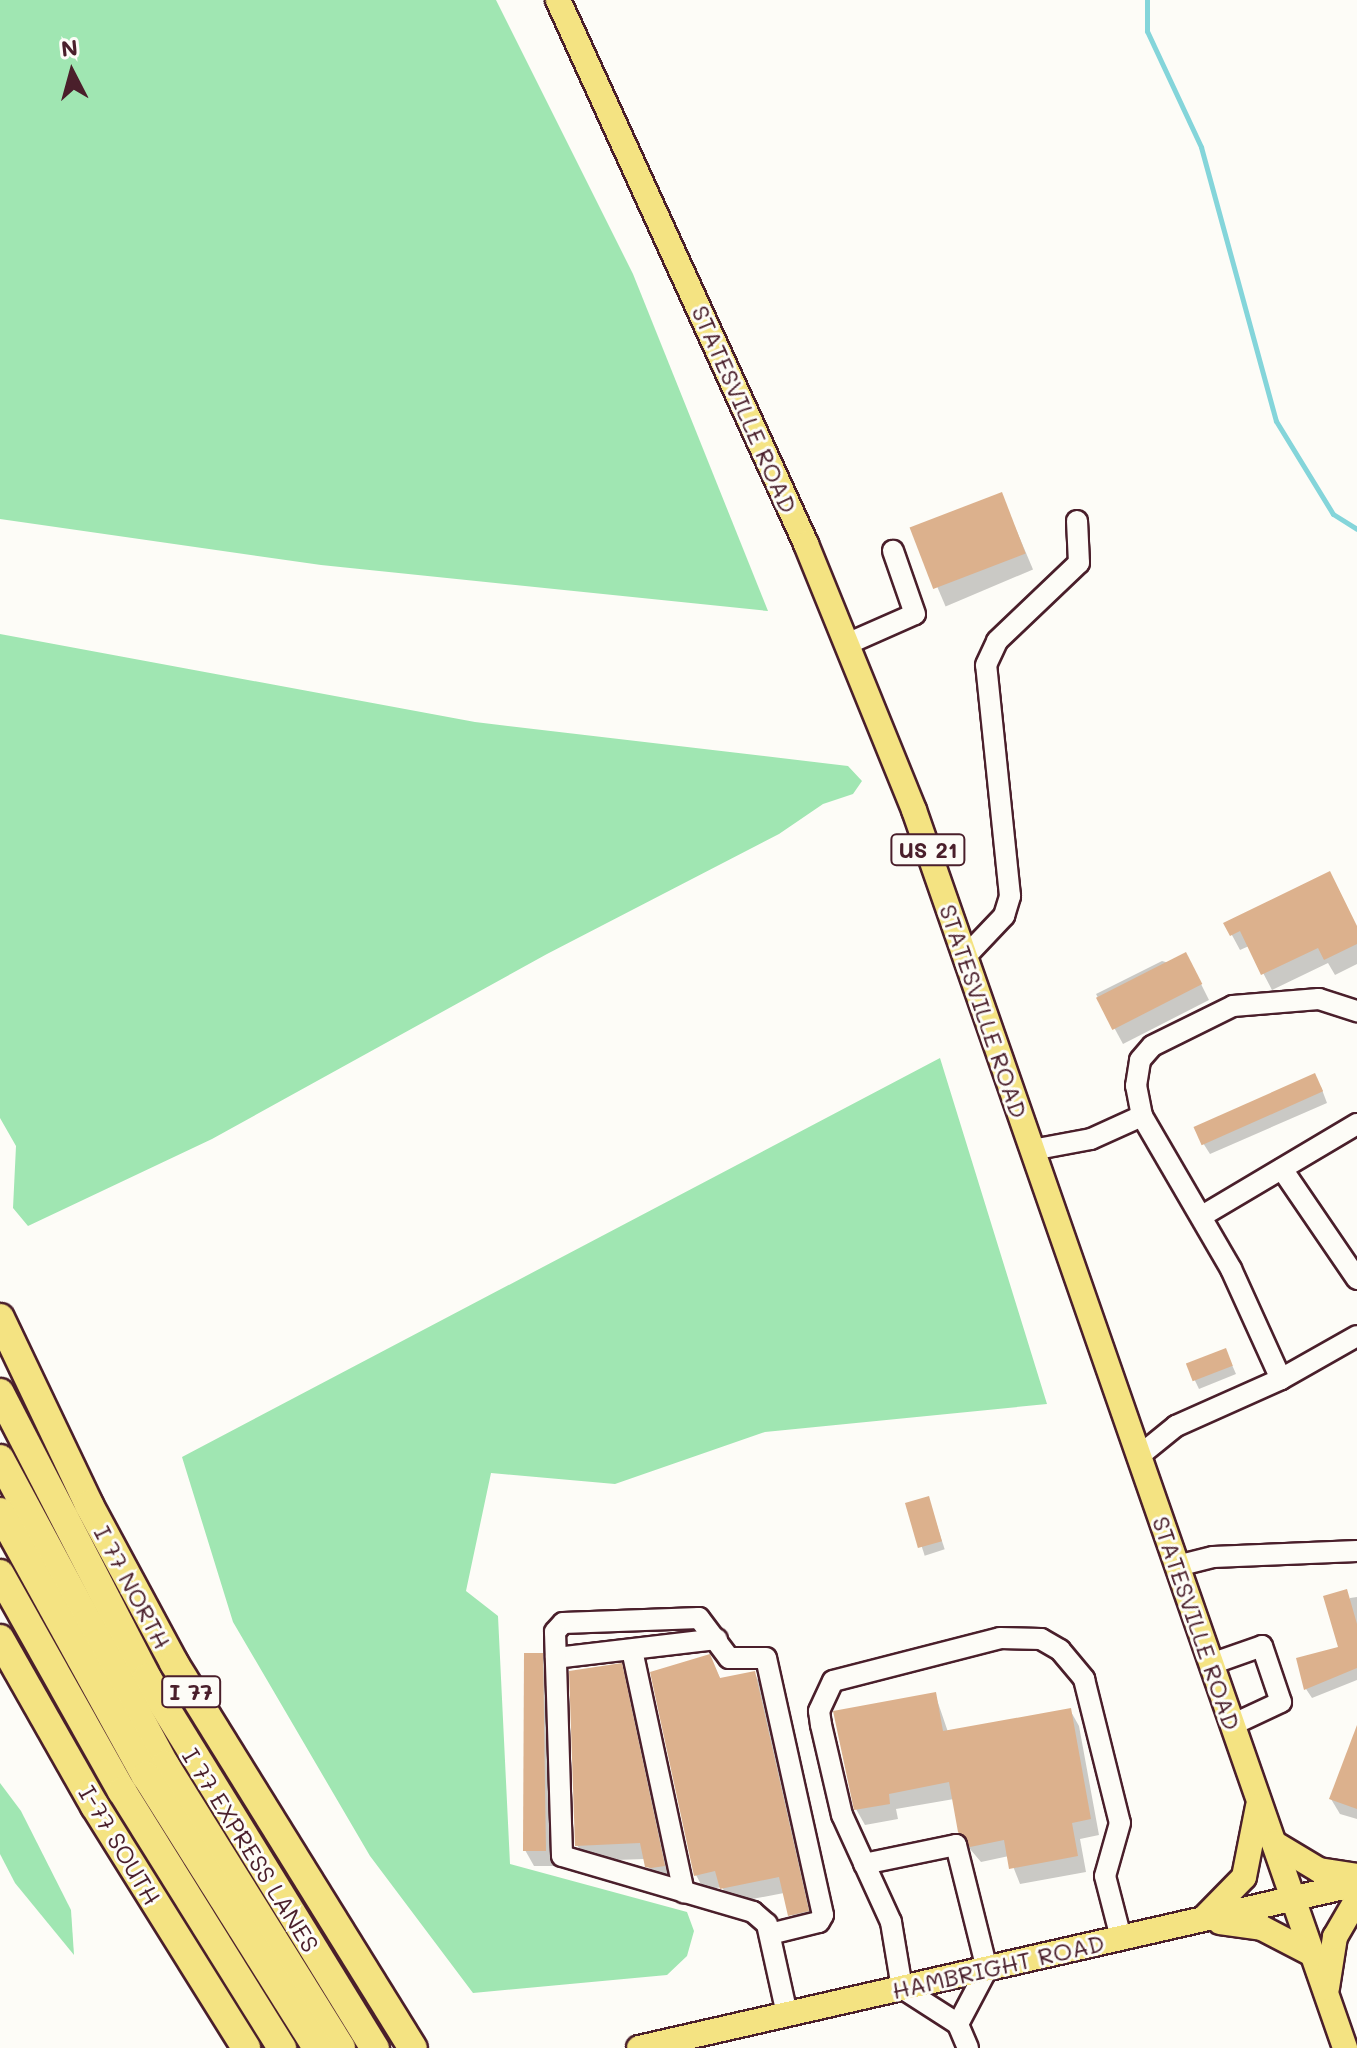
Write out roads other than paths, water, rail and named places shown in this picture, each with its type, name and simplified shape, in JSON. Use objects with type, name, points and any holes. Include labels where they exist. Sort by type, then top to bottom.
[{"type":"highway","name":"I 77 NORTH","points":[[0,1318],[89,1505],[174,1663],[413,2048]]},
{"type":"highway","name":"I 77 EXPRESS LANES","points":[[0,1393],[147,1678],[375,2048]]},
{"type":"highway","points":[[0,1459],[136,1716],[341,2048]]},
{"type":"highway","points":[[0,1512],[146,1776],[317,2048]]},
{"type":"highway","points":[[0,1574],[122,1791],[282,2048]]},
{"type":"highway","name":"I-77 SOUTH","points":[[0,1639],[95,1806],[246,2048]]},
{"type":"main road","name":"STATESVILLE ROAD","points":[[558,0],[847,644],[965,957],[1345,2048]]},
{"type":"main road","points":[[1197,1921],[1225,1901],[1244,1877],[1259,1800]]},
{"type":"main road","points":[[1274,1843],[1319,1870],[1357,1876]]},
{"type":"main road","name":"HAMBRIGHT ROAD","points":[[639,2048],[1357,1884]]},
{"type":"main road","points":[[1326,1994],[1335,1937],[1357,1899]]},
{"type":"main road","points":[[1197,1921],[1262,1928],[1312,1954]]},
{"type":"street","points":[[965,957],[1004,916],[1010,896],[986,665],[997,641],[1079,563],[1077,521]]},
{"type":"street","points":[[847,644],[915,614],[893,551]]},
{"type":"street","points":[[1281,1379],[1202,1216],[1142,1116],[1136,1086],[1140,1060],[1152,1046],[1233,1006],[1319,999],[1357,1011]]},
{"type":"street","points":[[1032,1150],[1091,1139],[1142,1116]]},
{"type":"street","points":[[1202,1216],[1357,1124]]},
{"type":"street","points":[[1282,1169],[1357,1279]]},
{"type":"street","points":[[1139,1456],[1176,1426],[1281,1379],[1357,1336]]},
{"type":"street","points":[[1177,1566],[1213,1557],[1357,1551]]},
{"type":"street","points":[[770,1934],[819,1922],[823,1915],[766,1658],[729,1658],[699,1618],[563,1623],[555,1632],[562,1856],[753,1912],[767,1924],[787,2014]]},
{"type":"street","points":[[968,2048],[958,2024],[902,1988],[891,1922],[842,1815],[821,1725],[819,1711],[833,1681],[1000,1638],[1041,1639],[1060,1650],[1084,1679],[1120,1823],[1105,1876],[1121,1938]]},
{"type":"street","points":[[556,1658],[717,1639]]},
{"type":"street","points":[[1211,1664],[1262,1646],[1281,1702],[1232,1725]]},
{"type":"street","points":[[632,1650],[684,1892]]},
{"type":"street","points":[[864,1864],[956,1845],[987,1969],[958,2024]]},
{"type":"waterway","points":[[1147,0],[1147,31],[1201,147],[1276,421],[1333,514],[1357,529]]}]
